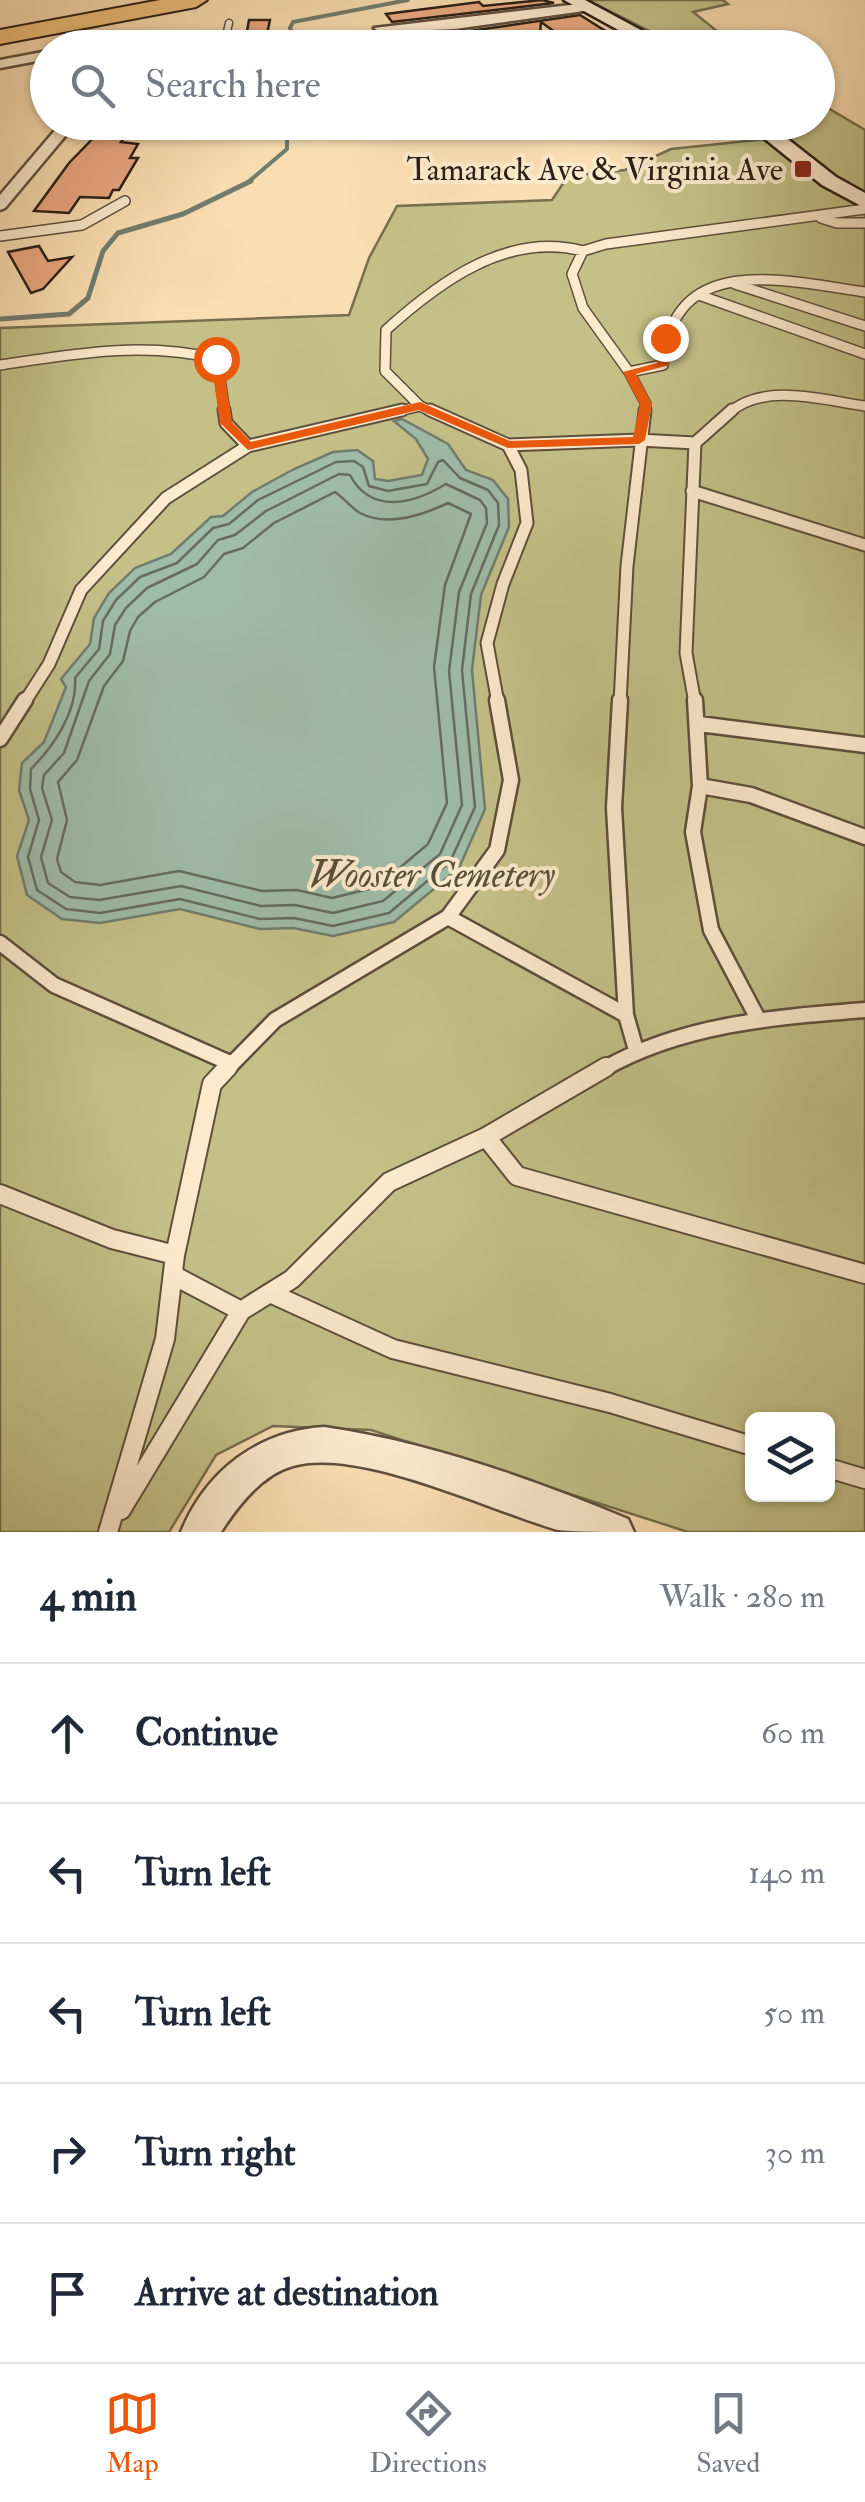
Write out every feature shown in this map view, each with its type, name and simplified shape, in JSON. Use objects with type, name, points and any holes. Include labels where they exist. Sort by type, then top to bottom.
[{"type":"highway","points":[[0,18],[105,0]]},
{"type":"highway","points":[[0,34],[186,0]]},
{"type":"highway","points":[[0,34],[196,0]]},
{"type":"street","points":[[380,28],[455,25],[580,4],[630,30]]},
{"type":"street","points":[[0,64],[30,59]]},
{"type":"street","points":[[0,206],[55,140]]},
{"type":"street","points":[[777,140],[865,206]]},
{"type":"street","points":[[200,1532],[248,1468],[298,1446],[370,1450],[615,1532]]},
{"type":"lane","points":[[227,30],[229,23]]},
{"type":"lane","points":[[0,236],[66,230],[112,212],[125,201]]},
{"type":"lane","points":[[695,443],[639,440],[508,444],[420,406],[386,371],[386,330],[426,293],[478,262],[527,247],[583,251],[606,244],[818,218],[865,206]]},
{"type":"lane","points":[[818,218],[837,224],[865,223]]},
{"type":"lane","points":[[583,251],[572,274],[583,308],[629,372],[646,404],[627,566],[614,808],[626,1015],[636,1050]]},
{"type":"lane","points":[[629,372],[663,365],[665,338],[677,313],[712,284],[782,280],[865,292]]},
{"type":"lane","points":[[728,282],[865,326]]},
{"type":"lane","points":[[699,296],[865,354]]},
{"type":"lane","points":[[0,365],[149,345],[180,348],[216,359],[226,423],[248,446]]},
{"type":"lane","points":[[758,1018],[712,930],[693,832],[700,786],[699,724],[686,653],[695,443],[742,400],[788,395],[865,406]]},
{"type":"lane","points":[[0,740],[48,664],[81,590],[166,498],[248,446],[420,406]]},
{"type":"lane","points":[[110,1530],[166,1339],[175,1254],[212,1084],[275,1020],[448,917],[496,850],[511,780],[487,643],[503,584],[527,523],[521,470],[508,444]]},
{"type":"lane","points":[[692,492],[865,545]]},
{"type":"lane","points":[[699,724],[865,746]]},
{"type":"lane","points":[[700,786],[751,795],[865,837]]},
{"type":"lane","points":[[448,917],[626,1015]]},
{"type":"lane","points":[[0,942],[54,985],[232,1064]]},
{"type":"lane","points":[[110,1530],[241,1311],[292,1279],[389,1182],[486,1138],[636,1050],[758,1018],[865,1010]]},
{"type":"lane","points":[[486,1138],[517,1176],[865,1274]]},
{"type":"lane","points":[[0,1194],[112,1239],[175,1254]]},
{"type":"lane","points":[[173,1275],[241,1311]]},
{"type":"lane","points":[[270,1293],[394,1349],[610,1403],[745,1444]]},
{"type":"lane","points":[[835,1470],[865,1479]]},
{"type":"green space","points":[[587,0],[723,0],[728,4],[693,12],[716,30],[648,30]]},
{"type":"green space","name":"Wooster Cemetery","points":[[835,112],[865,130],[865,1532],[688,1532],[371,1430],[273,1426],[216,1455],[169,1532],[0,1532],[0,328],[349,315],[369,258],[397,206],[552,200],[568,176],[625,170],[671,149],[756,140],[835,140]]},
{"type":"water","points":[[402,419],[448,444],[466,470],[493,480],[508,499],[509,527],[481,595],[472,670],[485,809],[459,868],[394,922],[333,936],[293,928],[260,929],[180,909],[100,923],[62,919],[27,895],[17,856],[29,820],[19,790],[22,763],[44,742],[66,687],[61,679],[90,644],[94,618],[109,593],[135,568],[171,554],[211,517],[223,516],[252,492],[333,452],[357,450],[373,461],[375,479],[388,481],[422,475],[428,459],[416,439],[394,421]]},
{"type":"building","points":[[542,0],[554,3],[392,22],[386,14],[479,2],[483,6]]},
{"type":"building","points":[[580,15],[604,30],[552,30],[541,22],[540,30],[477,30]]},
{"type":"building","points":[[249,20],[270,20],[268,30],[247,30]]},
{"type":"building","points":[[91,140],[138,144],[130,158],[138,158],[119,190],[113,190],[109,198],[80,197],[69,213],[34,211]]},
{"type":"building","points":[[39,246],[48,261],[72,257],[43,289],[31,293],[8,252]]},
{"type":"waterway","points":[[291,30],[293,22],[408,0]]},
{"type":"waterway","points":[[247,183],[287,149],[287,140]]},
{"type":"waterway","points":[[247,183],[251,181]]},
{"type":"waterway","points":[[0,319],[69,314],[88,298],[103,251],[118,233],[183,214],[247,183]]},
{"type":"place","name":"Tamarack Ave & Virginia Ave","points":[[803,169]]},
{"type":"route","points":[[216,359],[226,423],[248,446],[306,436],[420,406],[508,444],[639,440],[646,404],[629,372],[663,365],[665,338]]}]
